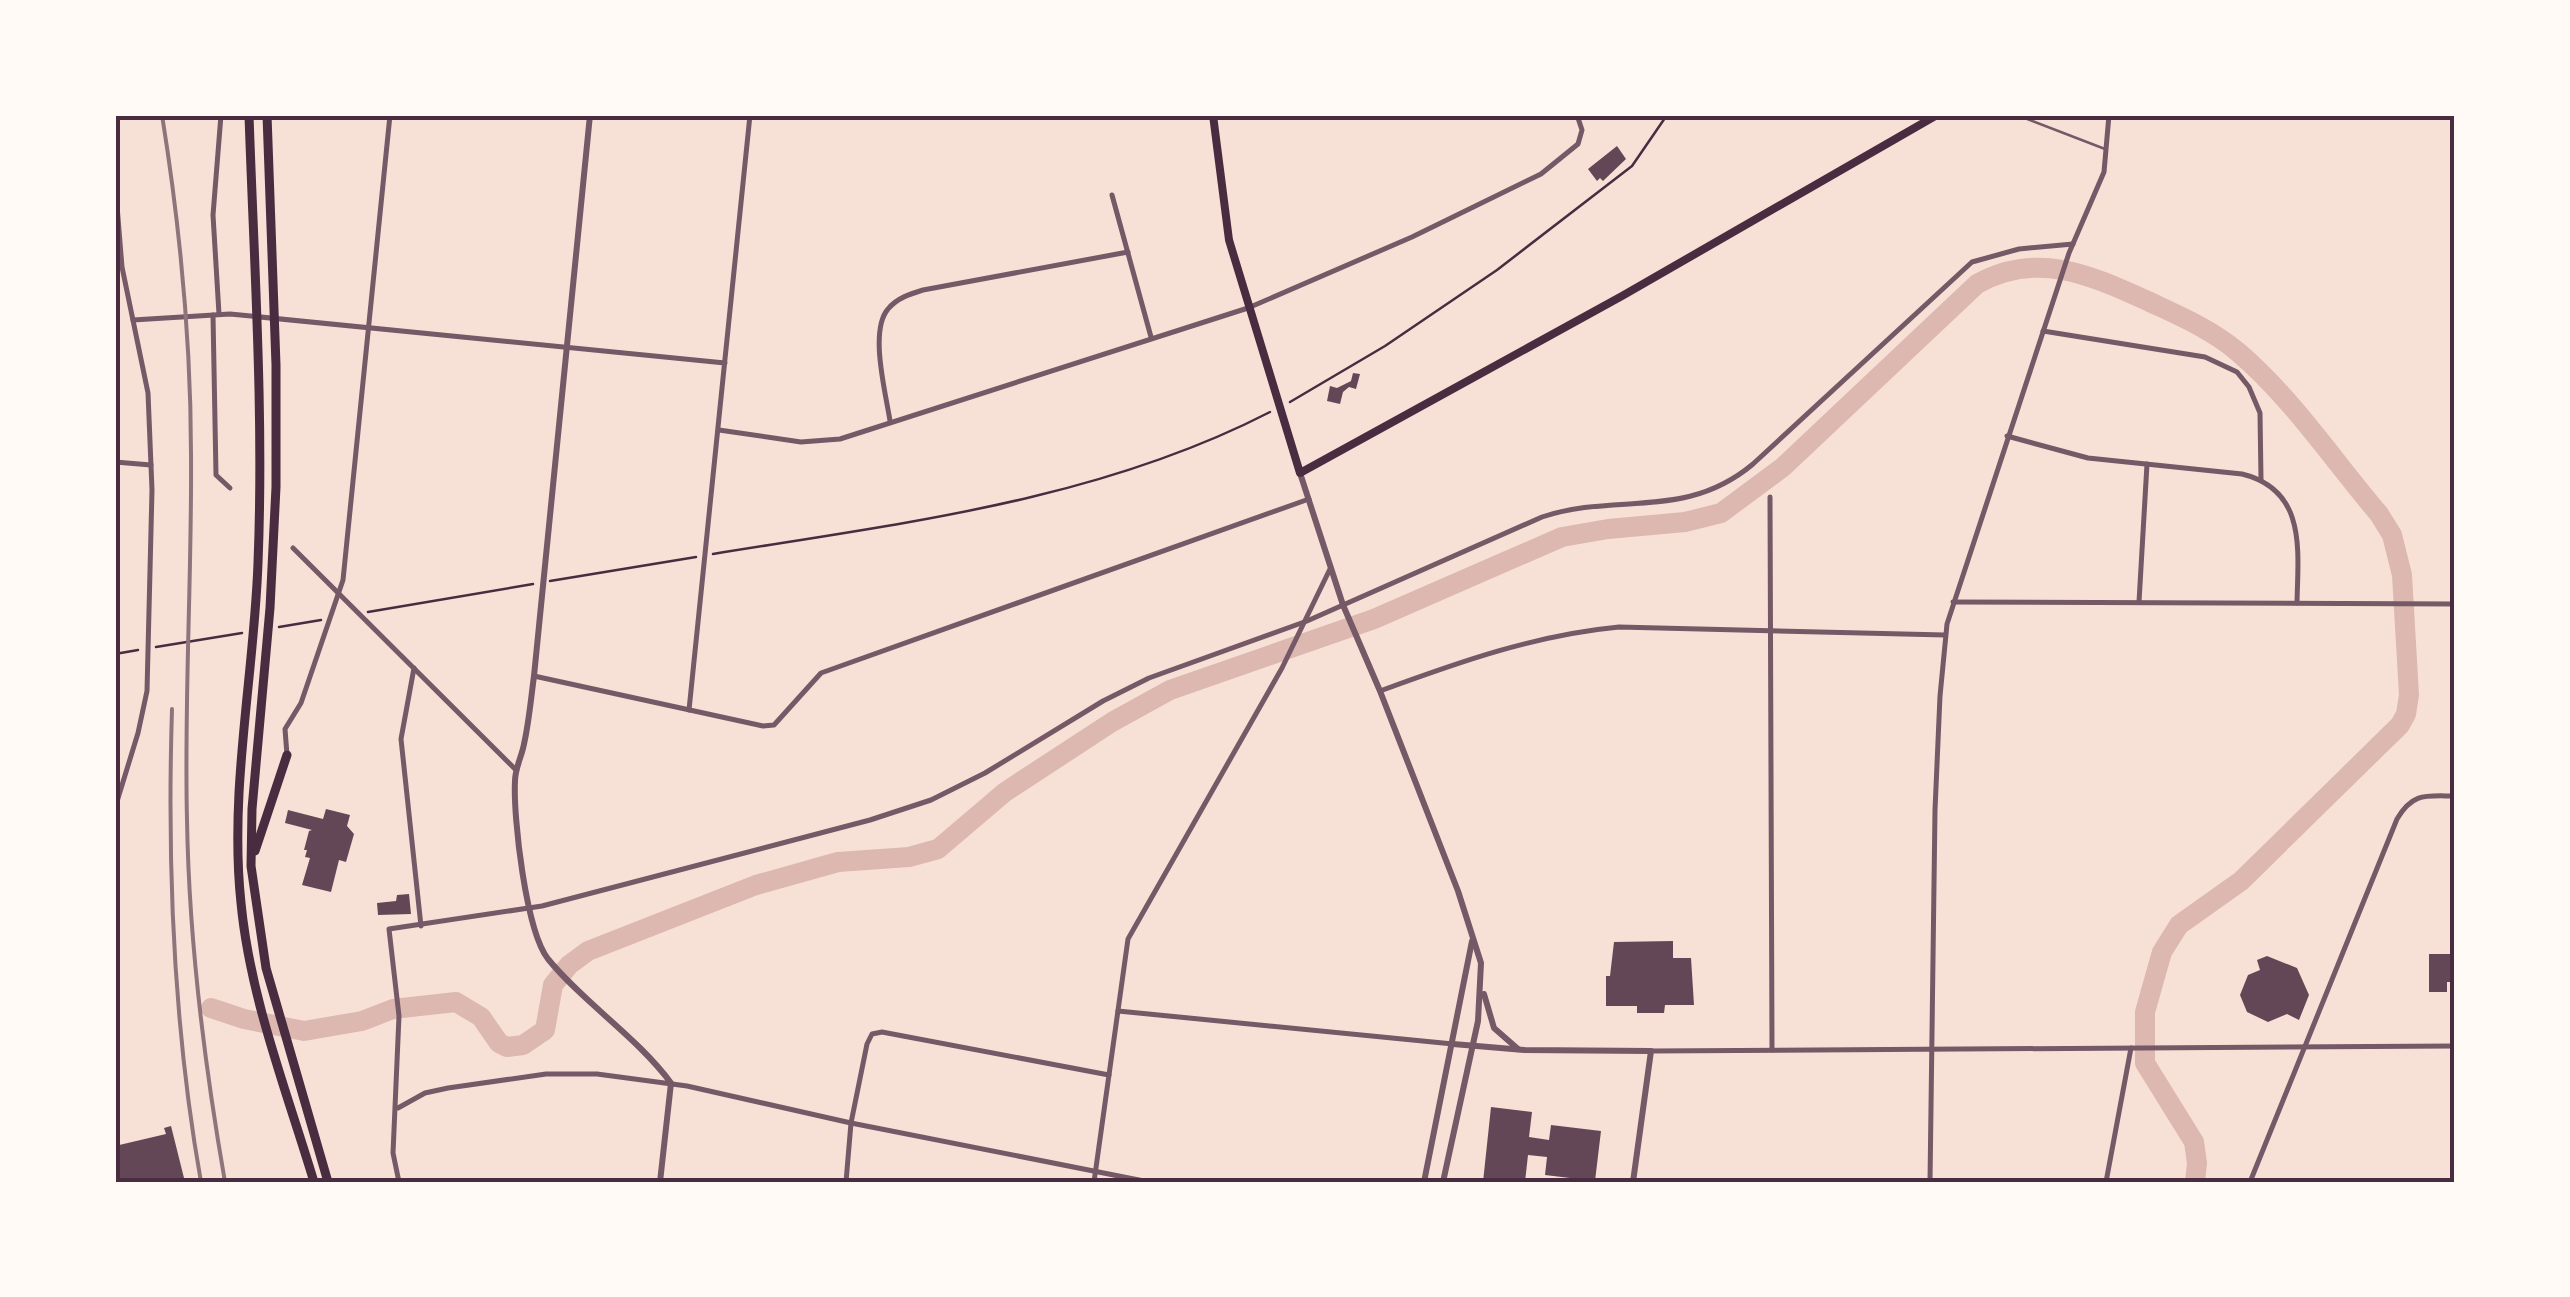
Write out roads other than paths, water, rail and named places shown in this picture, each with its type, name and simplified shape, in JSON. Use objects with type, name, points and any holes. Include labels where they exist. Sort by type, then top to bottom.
[{"type":"highway","points":[[249,115],[260,503],[237,845],[243,926],[260,1000],[314,1182]]},
{"type":"highway","points":[[267,115],[276,477],[270,608],[252,809],[252,884],[274,1002],[328,1182]]},
{"type":"highway","points":[[252,884],[259,833],[287,755]]},
{"type":"main road","points":[[1213,115],[1229,240],[1300,473],[1605,305],[1936,115]]},
{"type":"street","points":[[221,115],[213,215],[216,475],[230,488]]},
{"type":"street","points":[[287,755],[285,730],[301,703],[344,569],[390,115]]},
{"type":"street","points":[[590,115],[534,676],[524,746],[516,770],[520,844],[535,934],[550,960],[635,1042],[671,1083],[660,1182]]},
{"type":"street","points":[[689,710],[750,115]]},
{"type":"street","points":[[719,430],[801,442],[840,439],[1248,308],[1412,237],[1542,174],[1578,144],[1582,130],[1577,115]]},
{"type":"street","points":[[1930,1182],[1937,747],[1946,634],[1953,602],[2066,262],[2101,181],[2109,115]]},
{"type":"street","points":[[115,181],[122,266],[148,393],[151,466],[147,691],[115,808]]},
{"type":"street","points":[[1112,195],[1151,337]]},
{"type":"street","points":[[398,1182],[394,1160],[400,1016],[389,929],[530,909],[870,820],[931,800],[986,774],[1103,701],[1149,678],[1346,608],[1556,512],[1671,500],[1708,492],[1753,464],[1972,262],[2019,249],[2073,244]]},
{"type":"street","points":[[890,421],[879,332],[887,310],[903,296],[1128,252]]},
{"type":"street","points":[[133,320],[230,314],[725,364]]},
{"type":"street","points":[[2043,331],[2206,357],[2237,372],[2250,387],[2260,413],[2262,479]]},
{"type":"street","points":[[2008,436],[2088,458],[2262,479],[2278,491],[2291,512],[2298,538],[2297,603]]},
{"type":"street","points":[[115,462],[151,466]]},
{"type":"street","points":[[2139,602],[2147,464]]},
{"type":"street","points":[[1300,473],[1331,569],[1458,891],[1492,1025],[1519,1050]]},
{"type":"street","points":[[1770,497],[1772,1050]]},
{"type":"street","points":[[534,676],[763,726],[774,725],[813,680],[832,669],[1308,499]]},
{"type":"street","points":[[293,548],[516,770]]},
{"type":"street","points":[[1094,1182],[1128,939],[1282,668],[1331,569]]},
{"type":"street","points":[[1953,602],[2455,604]]},
{"type":"street","points":[[1380,691],[1512,646],[1619,627],[1946,634]]},
{"type":"street","points":[[414,668],[401,739],[421,926]]},
{"type":"street","points":[[2250,1182],[2404,808],[2422,796],[2455,796]]},
{"type":"street","points":[[1424,1182],[1472,940]]},
{"type":"street","points":[[1443,1182],[1482,978]]},
{"type":"street","points":[[1118,1010],[1519,1050],[2455,1046]]},
{"type":"street","points":[[846,1182],[850,1123],[872,1034],[882,1032],[1110,1075]]},
{"type":"street","points":[[2106,1182],[2133,1048]]},
{"type":"street","points":[[1634,1182],[1651,1051]]},
{"type":"street","points":[[397,1108],[439,1089],[546,1074],[597,1074],[671,1083],[1149,1182]]},
{"type":"lane","points":[[2017,115],[2107,150]]},
{"type":"lane","points":[[115,254],[122,266]]},
{"type":"waterway","points":[[211,1008],[304,1031],[362,1021],[393,1009],[456,1002],[481,1017],[499,1043],[507,1047],[523,1045],[545,1030],[553,985],[569,965],[588,951],[756,885],[838,862],[909,857],[938,849],[1005,792],[1112,722],[1170,690],[1374,619],[1562,537],[1685,522],[1721,513],[1783,467],[1977,284],[2000,274],[2044,268],[2087,276],[2130,293],[2196,324],[2238,352],[2294,409],[2379,514],[2392,535],[2402,575],[2409,695],[2400,725],[2241,881],[2179,925],[2162,952],[2145,1012],[2145,1063],[2194,1142],[2195,1182]]},
{"type":"railway","points":[[162,115],[179,242],[189,370],[188,865],[204,1047],[225,1182]]},
{"type":"railway","points":[[172,709],[170,828],[174,946],[184,1064],[201,1182]]}]
